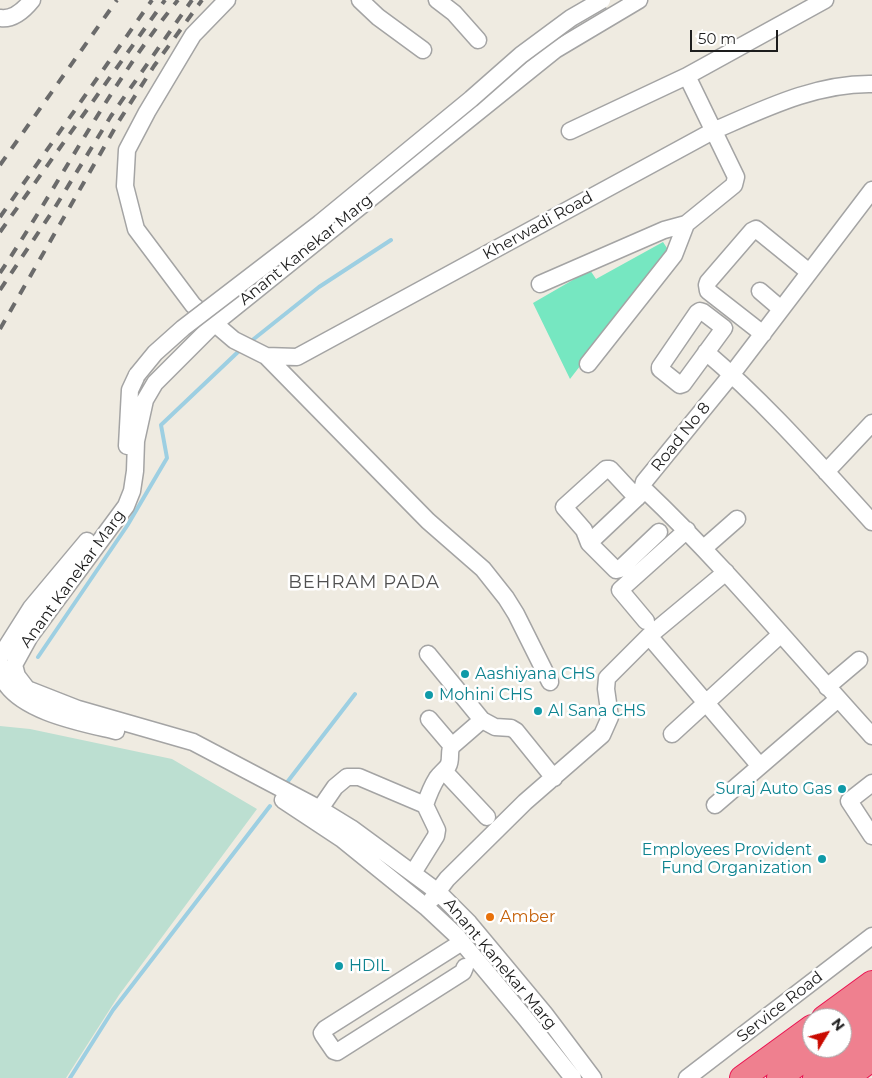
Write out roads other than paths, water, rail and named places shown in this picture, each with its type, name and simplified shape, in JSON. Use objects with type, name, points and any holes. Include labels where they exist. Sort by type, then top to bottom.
[{"type":"highway","points":[[838,1008],[872,983]]},
{"type":"highway","points":[[852,1023],[872,1008]]},
{"type":"highway","points":[[742,1078],[802,1034]]},
{"type":"highway","points":[[815,1078],[872,1035]]},
{"type":"highway","points":[[779,1078],[806,1058]]},
{"type":"highway","points":[[846,1078],[872,1059]]},
{"type":"street","points":[[0,18],[3,19],[17,14],[32,0]]},
{"type":"street","name":"Kherwadi Road","points":[[227,0],[193,35],[147,112],[127,150],[125,186],[136,229],[193,305],[234,340],[266,356],[298,357],[714,131],[771,106],[819,90],[872,84]]},
{"type":"street","points":[[360,0],[378,17],[423,50]]},
{"type":"street","points":[[438,0],[454,13],[478,40]]},
{"type":"street","name":"Anant Kanekar Marg","points":[[0,657],[31,608],[110,512],[124,488],[130,390],[137,375],[155,354],[183,328],[320,223],[471,99],[521,55],[571,18],[602,0]]},
{"type":"street","name":"Anant Kanekar Marg","points":[[593,1078],[531,998],[469,923],[438,892],[413,873],[193,742],[78,709],[27,689],[17,676],[14,665],[30,636],[126,506],[132,491],[136,471],[136,441],[145,400],[155,383],[214,324],[555,50],[639,0]]},
{"type":"street","points":[[570,131],[687,76],[825,0]]},
{"type":"street","points":[[540,284],[664,230],[686,224],[734,185],[736,177],[687,76]]},
{"type":"street","name":"Road No 8","points":[[872,190],[732,374],[644,482],[641,494],[687,530],[872,736]]},
{"type":"street","points":[[588,364],[674,255],[686,224]]},
{"type":"street","points":[[763,334],[708,291],[708,282],[752,231],[756,229],[810,272]]},
{"type":"street","points":[[760,291],[781,310]]},
{"type":"street","points":[[706,352],[732,374],[872,522]]},
{"type":"street","points":[[266,356],[428,521],[482,569],[506,598],[516,614],[550,682]]},
{"type":"street","points":[[826,472],[872,423]]},
{"type":"street","points":[[589,544],[641,494],[608,468],[564,506],[584,530],[589,544],[617,571],[659,532]]},
{"type":"street","points":[[704,548],[737,519]]},
{"type":"street","points":[[687,530],[620,590],[706,703],[759,766]]},
{"type":"street","points":[[426,907],[447,880],[525,802],[602,736],[610,717],[606,689],[607,678],[648,628],[726,572]]},
{"type":"street","points":[[672,734],[780,635]]},
{"type":"street","points":[[428,654],[482,720],[495,727],[511,728],[516,731],[554,778]]},
{"type":"street","points":[[716,805],[759,766],[833,693],[859,660]]},
{"type":"street","name":"Anant Kanekar Marg","points":[[0,664],[3,679],[23,701],[68,719],[189,749],[225,762]]},
{"type":"street","points":[[428,720],[452,746]]},
{"type":"street","points":[[413,873],[436,836],[437,830],[425,805],[428,794],[450,761],[449,750],[482,720]]},
{"type":"street","points":[[444,771],[487,817]]},
{"type":"street","points":[[316,814],[335,787],[347,777],[359,777],[425,805]]},
{"type":"street","points":[[872,783],[849,800],[872,836]]},
{"type":"street","name":"Anant Kanekar Marg","points":[[347,834],[462,942],[573,1078]]},
{"type":"street","name":"Service Road","points":[[687,1078],[872,936]]},
{"type":"street","points":[[462,942],[325,1029],[322,1035],[334,1051],[337,1052],[463,972],[465,967]]},
{"type":"waterway","points":[[250,342],[319,287],[391,240]]},
{"type":"waterway","points":[[38,657],[127,526],[167,458],[161,425],[239,351]]},
{"type":"waterway","points":[[285,785],[355,694]]},
{"type":"waterway","points":[[70,1078],[113,1010],[270,806]]},
{"type":"railway","points":[[0,165],[117,0]]},
{"type":"railway","points":[[0,217],[152,0]]},
{"type":"railway","points":[[0,232],[165,0]]},
{"type":"railway","points":[[0,273],[130,65],[178,0]]},
{"type":"railway","points":[[0,290],[54,209],[111,116],[192,0]]},
{"type":"railway","points":[[0,329],[119,121],[154,66],[202,0]]},
{"type":"place","name":"Aashiyana CHS","points":[[465,674]]},
{"type":"place","name":"Mohini CHS","points":[[429,695]]},
{"type":"place","name":"Al Sana CHS","points":[[538,711]]},
{"type":"place","name":"Suraj Auto Gas","points":[[842,789]]},
{"type":"place","name":"Employees Provident Fund Organization","points":[[822,859]]},
{"type":"place","name":"Amber","points":[[490,917]]},
{"type":"place","name":"HDIL","points":[[339,966]]},
{"type":"district","name":"BEHRAM PADA","points":[[364,583]]}]
